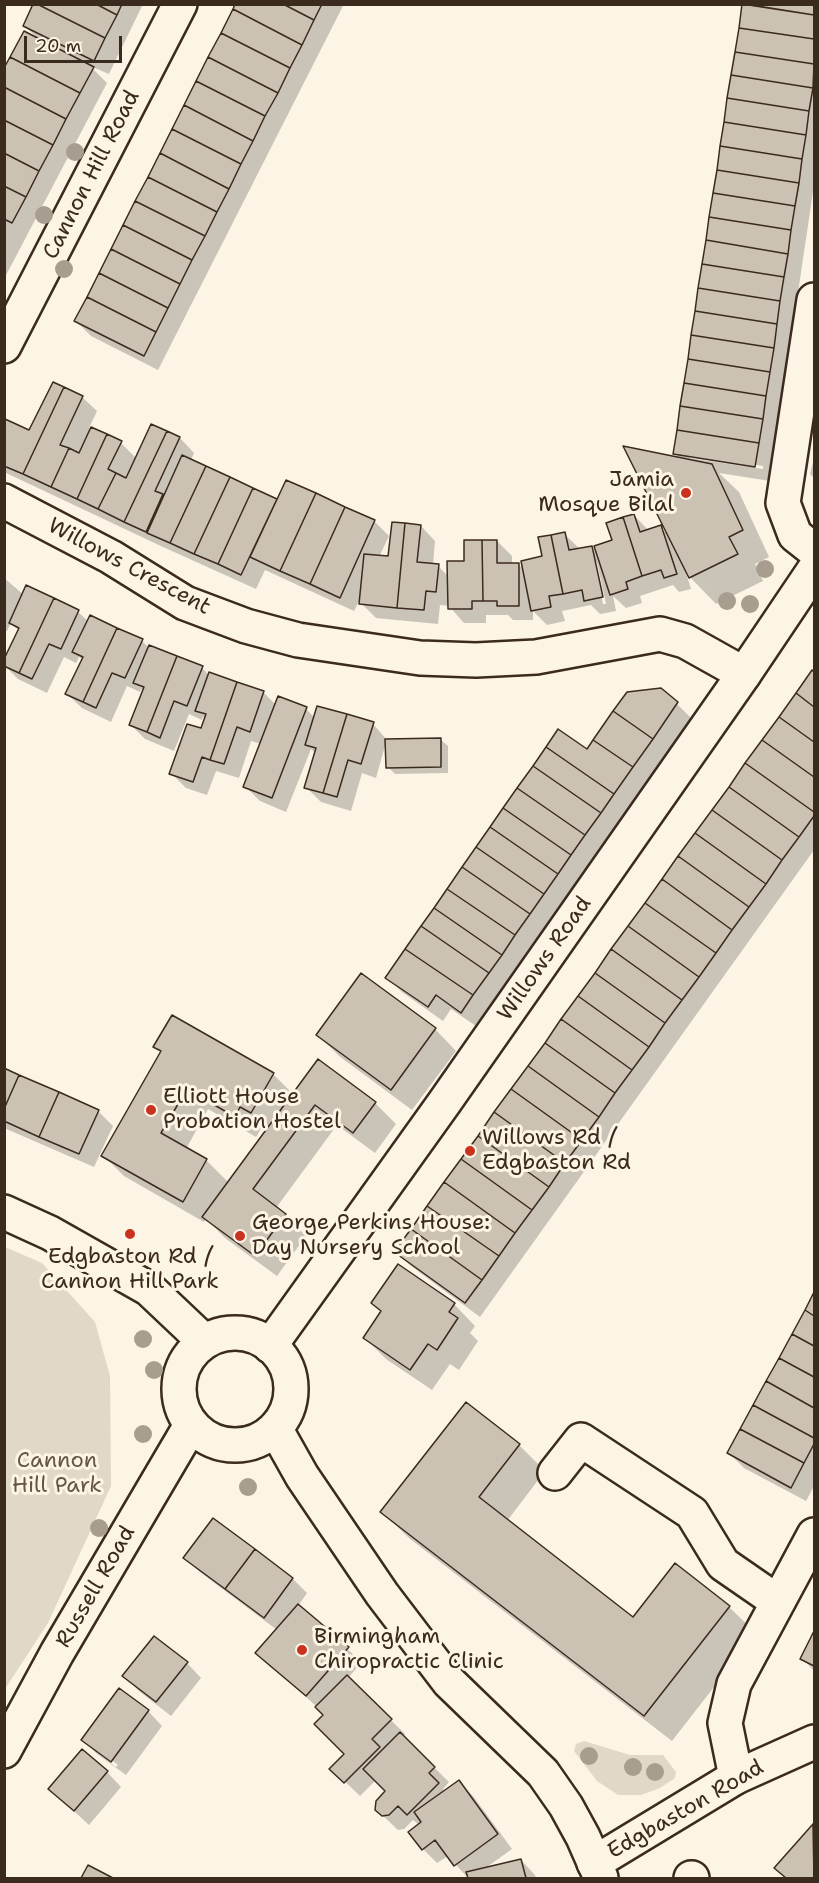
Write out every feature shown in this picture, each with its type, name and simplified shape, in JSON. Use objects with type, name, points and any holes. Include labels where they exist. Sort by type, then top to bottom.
[{"type":"street","name":"Cannon Hill Road","points":[[4,346],[180,4]]},
{"type":"street","points":[[814,300],[783,503],[795,535],[814,550]]},
{"type":"street","name":"Willows Crescent","points":[[4,501],[111,557],[185,603],[246,626],[298,640],[420,658],[476,660],[536,657],[660,634],[685,641],[744,674]]},
{"type":"street","name":"Willows Road","points":[[270,1346],[444,1103],[744,674],[814,570]]},
{"type":"street","points":[[4,1212],[50,1233],[149,1289],[205,1342]]},
{"type":"street","points":[[232,1333],[250,1335],[270,1346],[283,1360],[290,1379],[291,1391],[287,1411],[275,1428],[259,1440],[239,1445],[220,1443],[202,1435],[191,1425],[183,1411],[178,1392],[182,1371],[191,1354],[205,1342],[232,1333]]},
{"type":"street","name":"Russell Road","points":[[4,1751],[57,1653],[191,1425]]},
{"type":"street","name":"Edgbaston Road","points":[[275,1428],[302,1476],[382,1594],[449,1682],[543,1773],[584,1837],[598,1871],[736,1777],[814,1742]]},
{"type":"street","points":[[555,1473],[581,1440],[692,1513],[723,1564],[778,1602]]},
{"type":"street","points":[[736,1777],[725,1723],[734,1683],[814,1535]]},
{"type":"green space","name":"Cannon Hill Park","points":[[5,1247],[42,1263],[95,1322],[110,1376],[111,1486],[48,1623],[5,1689]]},
{"type":"green space","points":[[584,1741],[630,1755],[663,1755],[676,1772],[675,1778],[660,1788],[641,1795],[618,1795],[597,1781],[574,1751],[576,1744]]},
{"type":"building","points":[[33,4],[105,38],[94,61],[23,26]]},
{"type":"building","points":[[37,4],[96,4],[117,15],[105,38]]},
{"type":"building","points":[[96,4],[122,4],[117,15]]},
{"type":"building","points":[[235,4],[283,4],[314,20],[302,45],[233,9]]},
{"type":"building","points":[[283,4],[322,4],[314,20]]},
{"type":"building","points":[[742,4],[814,15],[814,39],[739,28]]},
{"type":"building","points":[[745,4],[814,4],[814,15]]},
{"type":"building","points":[[233,9],[302,45],[290,68],[221,33]]},
{"type":"building","points":[[739,28],[814,39],[814,64],[735,52]]},
{"type":"building","points":[[24,31],[94,67],[80,93],[10,57]]},
{"type":"building","points":[[221,33],[290,68],[278,93],[208,57]]},
{"type":"building","points":[[735,52],[814,64],[813,88],[731,75]]},
{"type":"building","points":[[10,57],[80,93],[66,119],[4,87],[4,68]]},
{"type":"building","points":[[208,57],[278,93],[265,116],[196,81]]},
{"type":"building","points":[[731,75],[813,88],[809,111],[727,98]]},
{"type":"building","points":[[196,81],[265,116],[253,141],[184,105]]},
{"type":"building","points":[[4,87],[66,119],[53,145],[4,120]]},
{"type":"building","points":[[727,98],[809,111],[806,135],[724,122]]},
{"type":"building","points":[[184,105],[253,141],[241,164],[172,129]]},
{"type":"building","points":[[4,120],[53,145],[39,171],[4,153]]},
{"type":"building","points":[[724,122],[806,135],[802,159],[720,146]]},
{"type":"building","points":[[172,129],[241,164],[229,189],[160,153]]},
{"type":"building","points":[[720,146],[802,159],[799,183],[717,170]]},
{"type":"building","points":[[4,153],[39,171],[26,197],[4,186]]},
{"type":"building","points":[[160,153],[229,189],[217,212],[148,177]]},
{"type":"building","points":[[717,170],[799,183],[795,206],[713,193]]},
{"type":"building","points":[[148,177],[217,212],[205,236],[135,201]]},
{"type":"building","points":[[4,186],[26,197],[12,223],[4,219]]},
{"type":"building","points":[[713,193],[795,206],[791,230],[709,217]]},
{"type":"building","points":[[135,201],[205,236],[192,260],[123,225]]},
{"type":"building","points":[[709,217],[791,230],[788,254],[706,240]]},
{"type":"building","points":[[123,225],[192,260],[180,284],[111,249]]},
{"type":"building","points":[[706,240],[788,254],[784,277],[702,264]]},
{"type":"building","points":[[111,249],[180,284],[168,308],[99,273]]},
{"type":"building","points":[[702,264],[784,277],[780,301],[698,288]]},
{"type":"building","points":[[99,273],[168,308],[156,332],[87,297]]},
{"type":"building","points":[[698,288],[780,301],[777,324],[695,311]]},
{"type":"building","points":[[87,297],[156,332],[144,356],[74,321]]},
{"type":"building","points":[[695,311],[777,324],[774,348],[691,335]]},
{"type":"building","points":[[691,335],[774,348],[770,372],[688,359]]},
{"type":"building","points":[[688,359],[770,372],[766,396],[684,383]]},
{"type":"building","points":[[53,382],[64,387],[23,474],[4,466],[4,420],[29,430]]},
{"type":"building","points":[[684,383],[766,396],[763,419],[680,406]]},
{"type":"building","points":[[64,387],[83,396],[60,445],[69,448],[51,487],[23,474]]},
{"type":"building","points":[[680,406],[763,419],[759,443],[677,430]]},
{"type":"building","points":[[151,424],[167,431],[124,522],[98,509],[116,473],[126,478]]},
{"type":"building","points":[[91,427],[107,434],[77,499],[51,487],[69,448],[79,453]]},
{"type":"building","points":[[677,430],[759,443],[755,467],[673,454]]},
{"type":"building","points":[[167,431],[180,437],[155,491],[163,494],[146,532],[124,522]]},
{"type":"building","points":[[107,434],[122,441],[108,469],[116,473],[98,509],[77,499]]},
{"type":"building","name":"Jamia Mosque Bilal","points":[[623,446],[712,464],[743,530],[729,537],[738,554],[689,578]]},
{"type":"building","points":[[182,455],[206,466],[170,543],[147,533]]},
{"type":"building","points":[[206,466],[230,477],[194,554],[170,543]]},
{"type":"building","points":[[230,477],[253,488],[218,564],[194,554]]},
{"type":"building","points":[[286,480],[316,493],[280,571],[250,557]]},
{"type":"building","points":[[253,488],[277,499],[241,575],[218,564]]},
{"type":"building","points":[[316,493],[345,507],[310,584],[280,571]]},
{"type":"building","points":[[345,507],[375,520],[340,598],[310,584]]},
{"type":"building","points":[[634,514],[640,532],[661,525],[677,574],[664,578],[661,570],[642,576],[623,517]]},
{"type":"building","points":[[623,517],[642,576],[626,582],[628,589],[610,595],[594,546],[612,540],[606,523]]},
{"type":"building","points":[[392,522],[405,523],[397,608],[359,604],[364,554],[388,556]]},
{"type":"building","points":[[405,523],[421,525],[417,562],[439,564],[436,592],[426,591],[424,610],[397,608]]},
{"type":"building","points":[[565,532],[569,550],[592,546],[603,597],[584,601],[582,590],[563,594],[551,535]]},
{"type":"building","points":[[551,535],[563,594],[549,596],[551,607],[531,611],[521,561],[542,556],[538,537]]},
{"type":"building","points":[[464,540],[482,540],[483,601],[472,601],[472,609],[448,609],[447,561],[464,561]]},
{"type":"building","points":[[482,540],[497,540],[497,563],[519,563],[519,606],[497,606],[497,601],[483,601]]},
{"type":"building","points":[[26,585],[54,598],[19,673],[4,666],[4,659],[19,628],[9,623]]},
{"type":"building","points":[[54,598],[79,610],[61,649],[49,644],[32,679],[19,673]]},
{"type":"building","points":[[90,615],[117,628],[83,702],[65,694],[83,657],[72,652]]},
{"type":"building","points":[[117,628],[143,639],[125,678],[112,673],[96,708],[83,702]]},
{"type":"building","points":[[149,645],[177,656],[147,732],[129,725],[144,687],[133,683]]},
{"type":"building","points":[[177,656],[203,666],[187,706],[174,701],[160,738],[147,732]]},
{"type":"building","points":[[812,670],[814,672],[814,707],[796,693]]},
{"type":"building","points":[[209,672],[237,682],[210,760],[202,757],[193,782],[169,774],[187,724],[201,728],[206,714],[195,711]]},
{"type":"building","points":[[237,682],[264,691],[250,732],[237,727],[224,764],[210,760]]},
{"type":"building","points":[[661,688],[678,702],[653,739],[613,711],[627,692]]},
{"type":"building","points":[[796,693],[814,707],[814,742],[779,717]]},
{"type":"building","points":[[278,696],[307,707],[272,798],[243,787]]},
{"type":"building","points":[[317,706],[347,714],[323,793],[304,788],[316,748],[305,745]]},
{"type":"building","points":[[613,711],[653,739],[633,767],[593,740]]},
{"type":"building","points":[[347,714],[374,722],[361,764],[348,760],[337,797],[323,793]]},
{"type":"building","points":[[779,717],[814,742],[814,777],[762,740]]},
{"type":"building","points":[[558,729],[587,749],[593,740],[633,767],[614,794],[546,747]]},
{"type":"building","points":[[441,738],[441,767],[386,768],[385,739]]},
{"type":"building","points":[[762,740],[814,777],[814,812],[745,763]]},
{"type":"building","points":[[546,747],[614,794],[601,813],[533,766]]},
{"type":"building","points":[[745,763],[814,812],[814,816],[799,837],[729,787]]},
{"type":"building","points":[[533,766],[601,813],[585,835],[517,788]]},
{"type":"building","points":[[729,787],[799,837],[782,860],[712,810]]},
{"type":"building","points":[[517,788],[585,835],[571,855],[503,808]]},
{"type":"building","points":[[503,808],[571,855],[558,874],[490,827]]},
{"type":"building","points":[[712,810],[782,860],[766,884],[695,833]]},
{"type":"building","points":[[490,827],[558,874],[544,894],[476,847]]},
{"type":"building","points":[[695,833],[766,884],[749,907],[678,856]]},
{"type":"building","points":[[476,847],[544,894],[530,914],[462,867]]},
{"type":"building","points":[[678,856],[749,907],[732,930],[662,879]]},
{"type":"building","points":[[462,867],[530,914],[515,935],[447,889]]},
{"type":"building","points":[[662,879],[732,930],[716,953],[645,903]]},
{"type":"building","points":[[447,889],[515,935],[502,955],[434,908]]},
{"type":"building","points":[[645,903],[716,953],[699,977],[628,926]]},
{"type":"building","points":[[434,908],[502,955],[489,973],[421,926]]},
{"type":"building","points":[[421,926],[489,973],[473,995],[405,949]]},
{"type":"building","points":[[628,926],[699,977],[682,1000],[611,949]]},
{"type":"building","points":[[405,949],[473,995],[461,1013],[436,995],[428,1007],[385,978]]},
{"type":"building","points":[[611,949],[682,1000],[665,1023],[595,973]]},
{"type":"building","points":[[361,973],[436,1028],[391,1090],[316,1035]]},
{"type":"building","points":[[595,973],[665,1023],[649,1047],[578,996]]},
{"type":"building","points":[[578,996],[649,1047],[632,1070],[561,1019]]},
{"type":"building","name":"Elliott House Probation Hostel","points":[[172,1015],[274,1073],[251,1113],[240,1107],[235,1117],[187,1089],[161,1133],[207,1159],[183,1202],[101,1156],[161,1051],[153,1047]]},
{"type":"building","points":[[561,1019],[632,1070],[615,1093],[545,1043]]},
{"type":"building","points":[[545,1043],[615,1093],[599,1117],[528,1066]]},
{"type":"building","points":[[318,1059],[376,1102],[353,1133],[315,1105],[253,1189],[286,1214],[255,1256],[202,1217]]},
{"type":"building","points":[[528,1066],[599,1117],[582,1140],[511,1089]]},
{"type":"building","points":[[4,1068],[19,1075],[4,1109]]},
{"type":"building","points":[[19,1075],[59,1092],[39,1137],[4,1121],[4,1109]]},
{"type":"building","points":[[511,1089],[582,1140],[565,1163],[494,1112]]},
{"type":"building","points":[[59,1092],[99,1110],[79,1154],[39,1137]]},
{"type":"building","points":[[494,1112],[565,1163],[549,1187],[478,1136]]},
{"type":"building","points":[[478,1136],[549,1187],[532,1210],[461,1159]]},
{"type":"building","points":[[461,1159],[532,1210],[515,1233],[444,1182]]},
{"type":"building","points":[[444,1182],[515,1233],[499,1256],[427,1206]]},
{"type":"building","points":[[427,1206],[499,1256],[482,1280],[411,1229]]},
{"type":"building","points":[[411,1229],[482,1280],[465,1303],[394,1252]]},
{"type":"building","points":[[398,1264],[455,1303],[449,1312],[458,1318],[437,1350],[428,1344],[410,1370],[363,1338],[381,1311],[371,1303]]},
{"type":"building","points":[[814,1292],[814,1316],[805,1310]]},
{"type":"building","points":[[805,1310],[814,1316],[814,1346],[792,1334]]},
{"type":"building","points":[[792,1334],[814,1346],[814,1377],[779,1358]]},
{"type":"building","points":[[779,1358],[814,1377],[814,1408],[766,1381]]},
{"type":"building","points":[[766,1381],[814,1408],[814,1438],[753,1405]]},
{"type":"building","points":[[466,1402],[520,1444],[479,1497],[633,1617],[675,1563],[730,1606],[644,1716],[380,1512]]},
{"type":"building","points":[[753,1405],[814,1438],[814,1444],[804,1463],[740,1429]]},
{"type":"building","points":[[740,1429],[804,1463],[791,1488],[727,1453]]},
{"type":"building","points":[[213,1518],[255,1549],[225,1589],[183,1558]]},
{"type":"building","points":[[255,1549],[293,1578],[264,1618],[225,1589]]},
{"type":"building","name":"Birmingham Chiropractic Clinic","points":[[298,1604],[349,1647],[306,1696],[255,1653]]},
{"type":"building","points":[[814,1631],[814,1666],[800,1659]]},
{"type":"building","points":[[154,1636],[188,1662],[156,1702],[122,1676]]},
{"type":"building","points":[[347,1675],[392,1719],[372,1739],[380,1747],[344,1783],[329,1769],[344,1754],[314,1724],[323,1715],[315,1707]]},
{"type":"building","points":[[119,1688],[149,1710],[111,1762],[81,1740]]},
{"type":"building","points":[[400,1732],[435,1767],[429,1773],[439,1783],[407,1815],[398,1806],[389,1815],[382,1816],[375,1810],[376,1801],[385,1791],[363,1769]]},
{"type":"building","points":[[82,1749],[108,1771],[74,1811],[48,1789]]},
{"type":"building","points":[[459,1780],[498,1834],[454,1866],[435,1840],[422,1850],[408,1832],[421,1822],[414,1812]]},
{"type":"building","points":[[813,1824],[814,1878],[786,1878],[774,1868]]},
{"type":"building","points":[[521,1859],[526,1878],[468,1878],[466,1872]]},
{"type":"building","points":[[88,1865],[113,1878],[81,1878]]},
{"type":"place","name":"Jamia Mosque Bilal","points":[[686,493]]},
{"type":"place","name":"Elliott House Probation Hostel","points":[[151,1110]]},
{"type":"place","name":"Willows Rd / Edgbaston Rd","points":[[470,1151]]},
{"type":"place","name":"Edgbaston Rd / Cannon Hill Park","points":[[130,1234]]},
{"type":"place","name":"George Perkins House: Day Nursery School","points":[[240,1236]]},
{"type":"place","name":"Birmingham Chiropractic Clinic","points":[[302,1650]]}]
